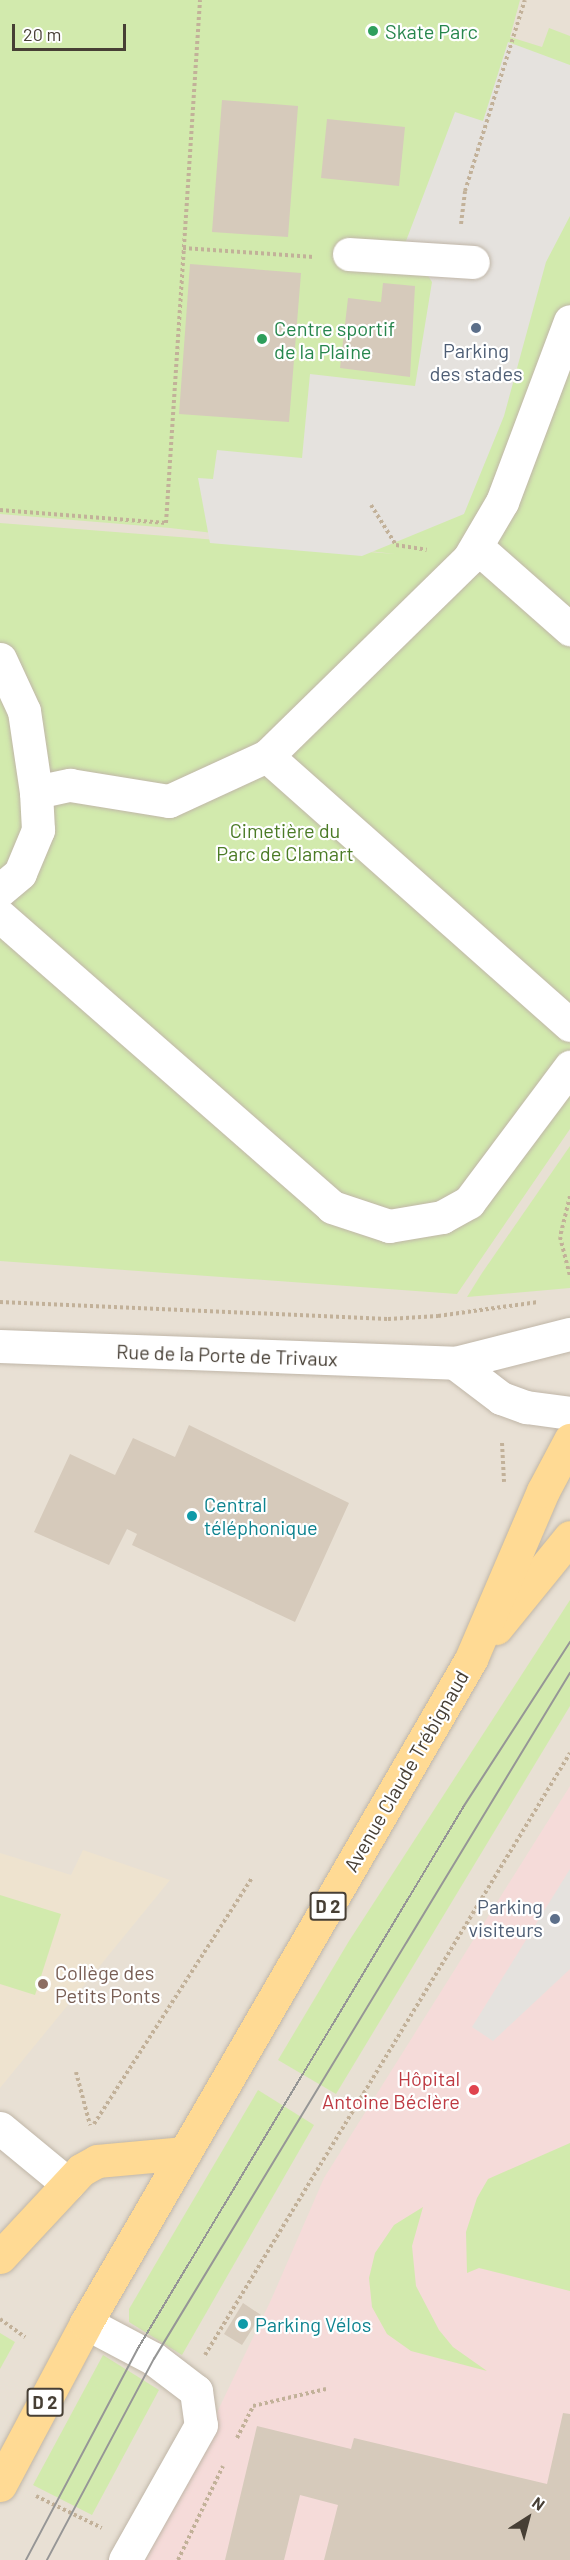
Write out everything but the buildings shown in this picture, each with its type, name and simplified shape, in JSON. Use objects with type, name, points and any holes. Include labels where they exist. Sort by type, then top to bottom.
[{"type":"main road","name":"Avenue Claude Trébignaud","points":[[185,2153],[471,1659],[543,1491],[570,1440]]},
{"type":"main road","name":"D 2","points":[[471,1659],[570,1537]]},
{"type":"main road","name":"D 2","points":[[1,2482],[86,2323],[185,2153]]},
{"type":"main road","points":[[0,2257],[68,2184],[97,2161],[185,2153]]},
{"type":"street","points":[[333,256],[473,262]]},
{"type":"street","points":[[36,792],[70,785],[169,801],[267,756],[473,553],[502,502],[570,321]]},
{"type":"street","points":[[473,553],[570,629]]},
{"type":"street","points":[[0,659],[24,711],[36,792],[38,830],[20,873],[0,890]]},
{"type":"street","points":[[267,756],[570,1025]]},
{"type":"street","points":[[0,916],[332,1206],[389,1226],[442,1217],[469,1202],[570,1067]]},
{"type":"street","name":"Rue de la Porte de Trivaux","points":[[0,1346],[455,1364],[570,1334]]},
{"type":"street","points":[[455,1364],[501,1398],[526,1407],[570,1413]]},
{"type":"street","points":[[0,2128],[68,2184]]},
{"type":"street","points":[[86,2323],[190,2382],[196,2391],[201,2425],[125,2560]]},
{"type":"path","points":[[0,510],[166,523],[200,0]]},
{"type":"path","points":[[461,230],[465,191],[525,0]]},
{"type":"path","points":[[183,248],[333,256]]},
{"type":"path","points":[[371,505],[396,545],[473,553]]},
{"type":"path","points":[[570,1196],[560,1237],[570,1276]]},
{"type":"path","points":[[0,1302],[388,1319],[438,1316],[549,1301]]},
{"type":"path","points":[[502,1443],[504,1482]]},
{"type":"path","points":[[190,2382],[301,2193],[570,1753]]},
{"type":"path","points":[[76,2072],[91,2130],[252,1878]]},
{"type":"path","points":[[0,2319],[25,2337]]},
{"type":"path","points":[[232,2448],[253,2406],[326,2389]]},
{"type":"path","points":[[178,2560],[227,2458]]},
{"type":"path","points":[[1,2482],[108,2532]]},
{"type":"shaded area","points":[[0,0],[570,0],[570,2560],[0,2560]]},
{"type":"shaded area","name":"Parking des stades","points":[[508,42],[570,65],[570,216],[546,262],[504,416],[464,514],[362,556],[210,543],[198,478],[213,479],[217,450],[302,458],[310,374],[415,386],[432,282],[406,241],[455,112],[483,121]]},
{"type":"shaded area","name":"Hôpital Antoine Béclère","points":[[570,1786],[570,2560],[146,2560],[271,2300],[324,2178]]},
{"type":"shaded area","name":"Collège des Petits Ponts","points":[[83,1850],[170,1880],[0,2088],[0,1853],[71,1875]]},
{"type":"shaded area","name":"Parking visiteurs","points":[[570,1869],[570,1969],[493,2041],[472,2027]]},
{"type":"green space","name":"Cimetière du Parc de Clamart","points":[[0,0],[520,0],[510,37],[542,47],[549,28],[570,36],[570,1129],[457,1294],[0,1261],[0,523],[395,554],[170,528],[0,514]]},
{"type":"green space","points":[[570,1146],[570,1288],[467,1297],[482,1273]]},
{"type":"green space","points":[[570,1600],[570,1706],[336,2094],[278,2060],[349,1941]]},
{"type":"green space","points":[[0,1895],[61,1914],[35,1995],[0,1984]]},
{"type":"green space","points":[[258,2090],[314,2125],[182,2355],[129,2322],[129,2309]]},
{"type":"green space","points":[[570,2143],[570,2291],[479,2268],[467,2273],[466,2232],[477,2198],[488,2179]]},
{"type":"green space","points":[[423,2207],[412,2246],[416,2286],[439,2330],[453,2347],[487,2371],[411,2351],[387,2334],[372,2307],[369,2278],[375,2253],[394,2225]]},
{"type":"green space","points":[[0,2333],[15,2342],[0,2369]]},
{"type":"green space","points":[[103,2355],[159,2390],[92,2515],[33,2485]]},
{"type":"tram line","points":[[26,2560],[137,2350],[464,1806],[570,1642]]},
{"type":"tram line","points":[[47,2560],[154,2359],[570,1673]]},
{"type":"place","name":"Skate Parc","points":[[373,31]]},
{"type":"place","name":"Parking des stades","points":[[476,328]]},
{"type":"place","name":"Centre sportif de la Plaine","points":[[262,339]]},
{"type":"place","name":"Central téléphonique","points":[[192,1516]]},
{"type":"place","name":"Parking visiteurs","points":[[555,1919]]},
{"type":"place","name":"Collège des Petits Ponts","points":[[43,1984]]},
{"type":"place","name":"Hôpital Antoine Béclère","points":[[474,2090]]},
{"type":"place","name":"Parking Vélos","points":[[243,2324]]}]
